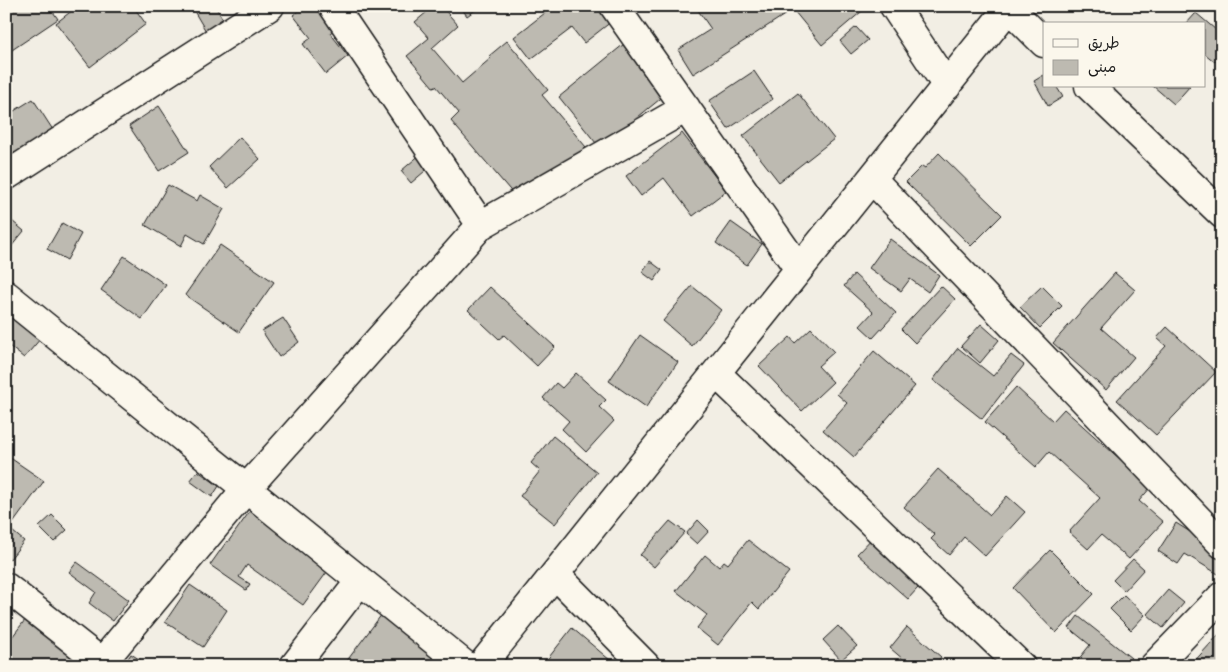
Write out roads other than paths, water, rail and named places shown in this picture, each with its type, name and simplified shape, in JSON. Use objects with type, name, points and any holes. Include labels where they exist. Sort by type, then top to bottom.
[{"type":"street","points":[[6,176],[270,6]]},
{"type":"street","points":[[333,6],[482,225]]},
{"type":"street","points":[[614,6],[799,269]]},
{"type":"street","points":[[894,6],[946,86]]},
{"type":"street","points":[[481,666],[1009,7],[1043,42]]},
{"type":"street","points":[[1091,88],[1222,214]]},
{"type":"street","points":[[6,587],[100,664],[246,488],[482,225],[686,108]]},
{"type":"street","points":[[872,179],[1222,544]]},
{"type":"street","points":[[6,295],[466,666]]},
{"type":"street","points":[[716,373],[1020,666]]},
{"type":"street","points":[[555,574],[646,666]]},
{"type":"street","points":[[294,666],[360,581]]},
{"type":"street","points":[[1154,666],[1222,596]]}]
